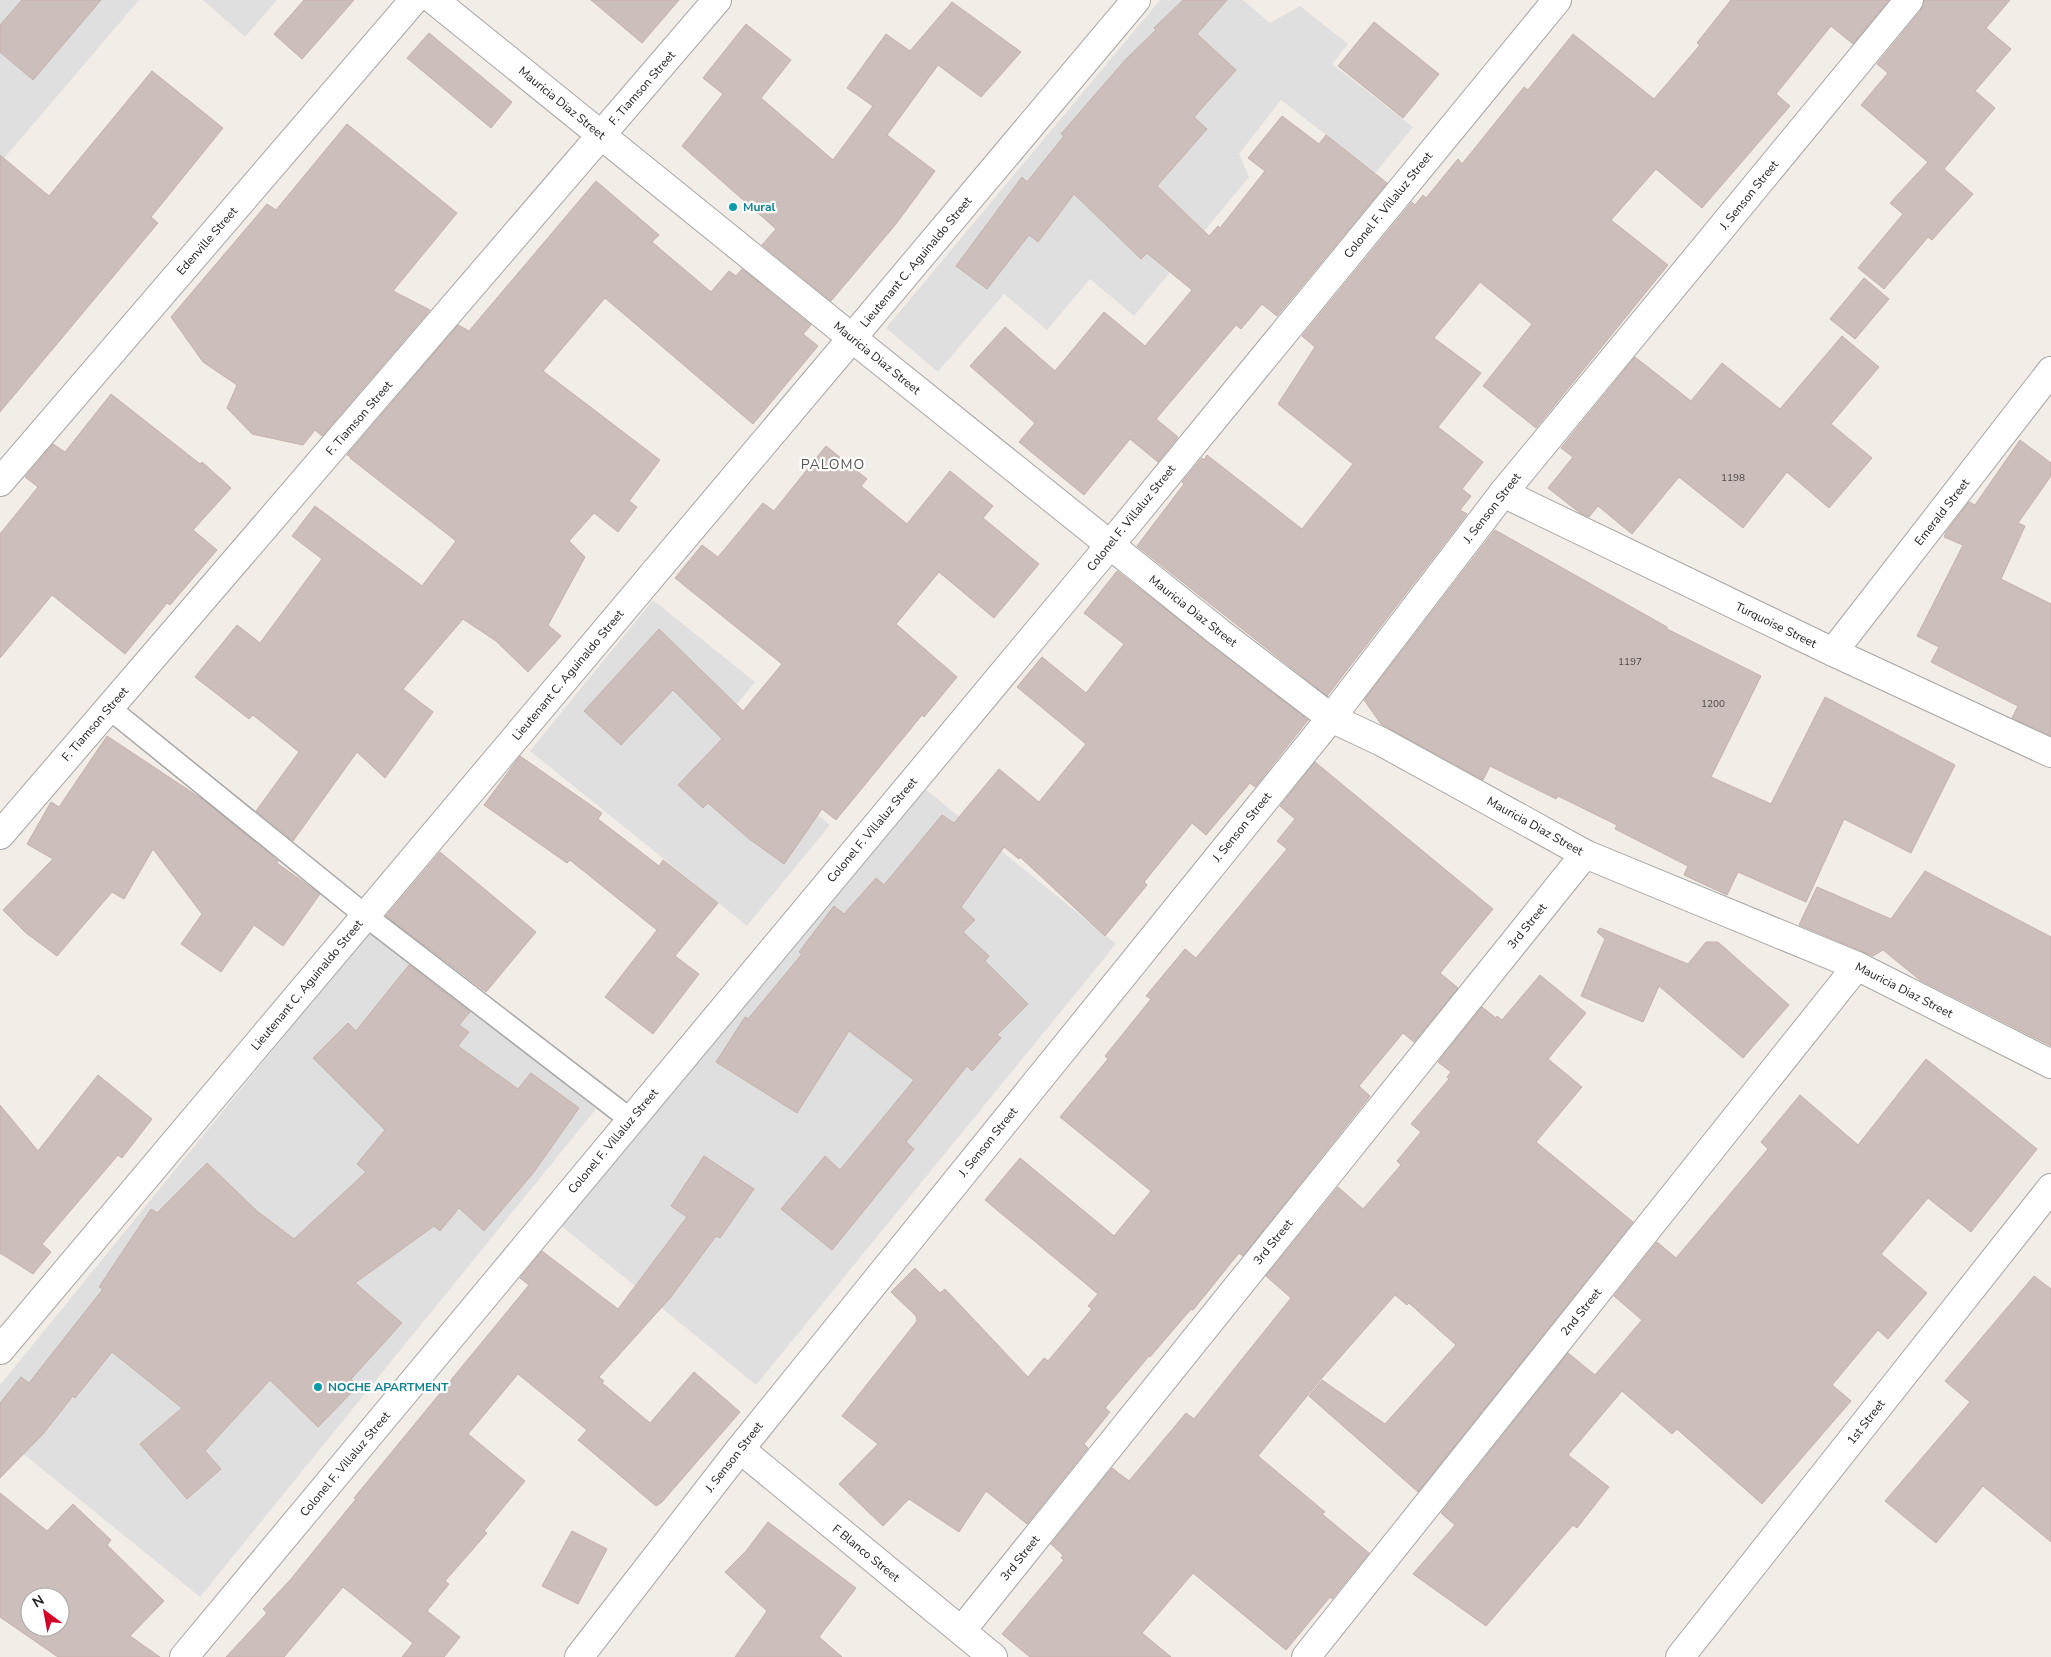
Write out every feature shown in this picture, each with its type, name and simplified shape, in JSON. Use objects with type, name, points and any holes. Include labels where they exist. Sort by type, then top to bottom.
[{"type":"street","name":"Edenville Street","points":[[0,482],[414,0]]},
{"type":"street","name":"Mauricia Diaz Street","points":[[434,0],[1110,545],[1331,718],[1382,742],[1586,854],[1857,966],[2051,1064]]},
{"type":"street","name":"F. Tiamson Street","points":[[0,835],[717,0]]},
{"type":"street","name":"Lieutenant C. Aguinaldo Street","points":[[0,1350],[1136,0]]},
{"type":"street","name":"Colonel F. Villaluz Street","points":[[184,1657],[1110,545],[1557,0]]},
{"type":"street","name":"J. Senson Street","points":[[579,1657],[740,1449],[1331,718],[1503,493],[1909,0]]},
{"type":"street","name":"Emerald Street","points":[[1833,652],[2051,371]]},
{"type":"street","name":"Turquoise Street","points":[[1503,493],[1833,652],[2051,753]]},
{"type":"street","name":"3rd Street","points":[[962,1630],[1586,854]]},
{"type":"street","name":"2nd Street","points":[[1306,1657],[1857,966]]},
{"type":"street","name":"1st Street","points":[[1680,1657],[2051,1188]]},
{"type":"street","name":"F Blanco Street","points":[[740,1449],[993,1657]]},
{"type":"lane","points":[[108,708],[366,916],[632,1120]]},
{"type":"shaded area","points":[[0,0],[139,0],[0,163]]},
{"type":"shaded area","points":[[203,0],[277,0],[245,37]]},
{"type":"shaded area","points":[[1160,0],[1243,0],[1270,23],[1300,6],[1348,44],[1332,64],[1413,127],[1375,173],[1281,100],[1239,154],[1249,177],[1134,316],[1090,279],[1047,330],[1004,294],[938,372],[886,328]]},
{"type":"shaded area","points":[[653,600],[755,682],[715,731],[830,825],[747,926],[530,751]]},
{"type":"shaded area","points":[[919,784],[1116,944],[756,1385],[559,1224]]},
{"type":"shaded area","points":[[372,928],[596,1109],[200,1597],[0,1435],[0,1385]]},
{"type":"building","points":[[22,0],[101,0],[33,80],[0,52],[0,25]]},
{"type":"building","points":[[304,0],[354,0],[302,59],[274,34]]},
{"type":"building","points":[[591,0],[679,0],[642,43]]},
{"type":"building","points":[[1183,0],[1227,0],[1197,34],[1236,70],[1194,117],[1207,129],[1157,186],[1209,236],[1218,226],[1220,228],[1265,171],[1248,158],[1282,116],[1319,144],[1326,135],[1387,183],[1277,316],[1262,304],[1241,329],[1236,325],[1156,419],[1178,437],[1158,462],[1130,439],[1084,495],[1019,442],[1035,423],[970,366],[1005,327],[1055,371],[1104,312],[1145,346],[1192,290],[1147,253],[1141,259],[1074,194],[1038,242],[1029,235],[987,289],[956,266],[1022,177],[1027,182],[1064,136],[1061,134],[1126,59],[1156,30],[1154,28]]},
{"type":"building","points":[[1731,0],[1889,0],[1853,44],[1831,26],[1776,94],[1790,106],[1702,208],[1656,169],[1611,220],[1668,265],[1536,428],[1483,386],[1532,324],[1480,282],[1434,338],[1481,373],[1438,427],[1483,462],[1462,489],[1471,496],[1460,510],[1467,514],[1327,696],[1137,546],[1184,484],[1182,482],[1202,458],[1204,460],[1207,455],[1302,529],[1353,464],[1278,404],[1315,347],[1302,336],[1412,202],[1415,205],[1423,195],[1426,198],[1458,159],[1462,164],[1524,87],[1528,90],[1573,34],[1654,99],[1700,45],[1697,43]]},
{"type":"building","points":[[1924,0],[2010,0],[1986,28],[2011,49],[1975,91],[1995,108],[1944,169],[1973,194],[1932,240],[1928,237],[1884,289],[1858,268],[1903,214],[1890,203],[1928,162],[1861,105],[1888,73],[1877,64],[1921,10]]},
{"type":"building","points":[[952,2],[1021,52],[981,97],[938,65],[887,135],[935,171],[896,224],[831,301],[762,245],[776,229],[682,146],[723,94],[703,78],[746,24],[791,60],[761,98],[833,160],[873,106],[847,88],[886,34],[910,51]]},
{"type":"building","points":[[1374,22],[1439,74],[1403,118],[1338,66]]},
{"type":"building","points":[[429,33],[512,102],[491,128],[407,58]]},
{"type":"building","points":[[152,71],[223,128],[151,217],[158,223],[0,412],[0,155],[49,196]]},
{"type":"building","points":[[347,124],[457,213],[393,291],[430,310],[322,436],[315,430],[303,445],[252,434],[227,408],[237,385],[203,362],[171,317],[267,204],[276,210]]},
{"type":"building","points":[[596,181],[659,235],[652,242],[711,292],[729,271],[736,276],[742,269],[811,325],[803,334],[818,346],[753,424],[605,298],[543,371],[660,460],[629,501],[637,507],[618,532],[594,513],[569,541],[585,557],[548,625],[561,636],[528,672],[496,641],[463,619],[403,689],[433,712],[385,778],[357,752],[293,841],[256,811],[299,752],[253,715],[249,719],[195,677],[237,625],[260,643],[322,559],[292,536],[315,506],[422,586],[456,541],[347,455],[458,325],[469,331]]},
{"type":"building","points":[[1864,278],[1889,299],[1855,339],[1830,319]]},
{"type":"building","points":[[1842,336],[1879,367],[1831,424],[1872,458],[1829,508],[1787,472],[1743,528],[1679,477],[1632,534],[1598,506],[1589,517],[1580,513],[1548,488],[1573,457],[1561,448],[1635,357],[1691,401],[1722,363],[1780,409]]},
{"type":"building","points":[[111,394],[200,464],[202,462],[231,488],[193,530],[217,550],[170,605],[167,603],[125,654],[52,595],[0,658],[0,534],[38,487],[25,477],[53,444],[65,452]]},
{"type":"building","points":[[2020,440],[2051,463],[2051,476],[2018,523],[2025,526],[2001,579],[2051,604],[2051,736],[2012,718],[2018,706],[1931,662],[1939,647],[1917,636],[1963,545],[1944,537],[1946,532],[1969,502],[1975,505]]},
{"type":"building","points":[[826,446],[867,479],[861,486],[907,524],[950,471],[993,506],[983,518],[1039,564],[994,618],[939,572],[896,624],[957,677],[924,717],[922,715],[836,820],[822,809],[784,864],[748,838],[708,803],[703,808],[678,785],[722,739],[673,690],[621,745],[584,711],[659,629],[743,711],[782,664],[675,578],[702,545],[718,557],[763,503],[774,511]]},
{"type":"building","points":[[1495,530],[1667,627],[1667,629],[1761,676],[1711,777],[1771,804],[1825,697],[1955,765],[1911,853],[1844,819],[1806,902],[1738,872],[1727,895],[1684,875],[1688,866],[1615,829],[1617,825],[1558,796],[1556,799],[1490,766],[1483,780],[1381,724],[1364,700]]},
{"type":"building","points":[[1117,571],[1308,720],[1255,787],[1250,783],[1206,835],[1192,823],[1144,882],[1147,885],[1105,936],[1020,857],[1019,859],[1004,847],[961,907],[975,920],[963,932],[989,956],[985,961],[1028,1004],[997,1035],[1001,1038],[972,1071],[967,1066],[906,1142],[914,1149],[832,1250],[781,1209],[825,1156],[840,1170],[914,1080],[849,1031],[797,1113],[716,1062],[745,1017],[748,1019],[802,954],[799,952],[834,906],[844,914],[876,878],[884,885],[942,815],[954,823],[999,769],[1039,802],[1086,744],[1017,687],[1042,657],[1086,693],[1124,644],[1084,613]]},
{"type":"building","points":[[107,736],[205,801],[278,861],[277,863],[320,894],[283,946],[254,925],[221,972],[181,944],[202,914],[153,849],[124,899],[112,892],[57,956],[26,933],[3,910],[53,859],[27,844],[51,802],[59,807]]},
{"type":"building","points":[[520,756],[602,813],[598,819],[659,866],[663,860],[718,903],[675,956],[699,974],[653,1034],[605,997],[657,930],[570,860],[567,863],[484,805]]},
{"type":"building","points":[[1315,762],[1493,909],[1440,973],[1458,988],[1414,1042],[1403,1033],[1359,1086],[1370,1096],[1243,1256],[1239,1253],[1193,1310],[1191,1309],[1105,1408],[1110,1412],[1084,1444],[1088,1448],[1027,1524],[986,1491],[959,1532],[909,1499],[883,1526],[839,1484],[878,1444],[842,1416],[917,1321],[916,1316],[891,1292],[915,1268],[940,1293],[945,1289],[1028,1377],[1044,1358],[1048,1361],[1092,1309],[1088,1306],[1098,1294],[985,1200],[1020,1158],[1114,1236],[1151,1191],[1060,1117],[1108,1059],[1105,1056],[1151,999],[1146,996],[1185,949],[1196,958],[1287,849],[1277,841],[1295,819],[1280,806]]},
{"type":"building","points":[[440,852],[536,932],[486,992],[386,916]]},
{"type":"building","points":[[1925,871],[2051,937],[2051,1046],[1920,980],[1883,950],[1873,956],[1799,925],[1817,887],[1891,919]]},
{"type":"building","points":[[1600,928],[1688,964],[1706,942],[1718,942],[1789,1005],[1743,1058],[1659,986],[1643,1022],[1581,996],[1605,939],[1597,932]]},
{"type":"building","points":[[409,965],[470,1012],[459,1025],[469,1032],[458,1046],[518,1089],[531,1073],[579,1108],[534,1172],[484,1231],[459,1208],[440,1231],[434,1226],[355,1283],[402,1323],[351,1379],[358,1386],[318,1427],[270,1380],[205,1451],[221,1469],[187,1499],[140,1444],[182,1408],[112,1352],[75,1398],[73,1396],[43,1434],[0,1478],[0,1403],[21,1377],[29,1383],[103,1289],[99,1287],[151,1209],[157,1213],[207,1163],[257,1211],[294,1239],[366,1172],[357,1164],[385,1130],[313,1058],[348,1023],[356,1031]]},
{"type":"building","points":[[1540,975],[1586,1013],[1548,1059],[1582,1087],[1536,1142],[1633,1222],[1418,1492],[1309,1396],[1322,1380],[1385,1424],[1456,1345],[1409,1303],[1407,1305],[1395,1295],[1321,1379],[1258,1456],[1325,1512],[1322,1514],[1369,1553],[1332,1599],[1330,1597],[1286,1650],[1193,1573],[1142,1633],[1171,1657],[1030,1657],[1002,1634],[1064,1560],[1061,1558],[1063,1555],[1051,1544],[1112,1468],[1129,1481],[1186,1413],[1194,1419],[1291,1298],[1266,1276],[1338,1187],[1363,1209],[1401,1165],[1397,1161],[1421,1132],[1411,1124],[1449,1079],[1447,1077],[1451,1072],[1438,1062],[1482,1007],[1496,1018],[1497,1016],[1502,1020]]},
{"type":"building","points":[[1926,1059],[2037,1149],[1971,1232],[1928,1198],[1881,1254],[1927,1293],[1888,1339],[1878,1330],[1832,1385],[1851,1401],[1762,1504],[1677,1429],[1672,1434],[1622,1391],[1568,1455],[1609,1487],[1577,1528],[1573,1525],[1486,1626],[1413,1574],[1455,1525],[1441,1513],[1568,1353],[1595,1375],[1642,1320],[1614,1296],[1657,1242],[1676,1258],[1768,1149],[1761,1142],[1800,1095],[1858,1145]]},
{"type":"building","points":[[98,1075],[152,1119],[122,1158],[118,1155],[42,1244],[51,1252],[33,1274],[0,1253],[0,1105],[38,1151]]},
{"type":"building","points":[[704,1156],[754,1189],[720,1238],[716,1236],[671,1297],[599,1377],[604,1381],[602,1383],[650,1423],[694,1372],[740,1412],[662,1502],[656,1506],[578,1440],[587,1430],[518,1374],[468,1434],[525,1481],[484,1531],[487,1533],[445,1581],[449,1584],[427,1611],[460,1637],[444,1657],[402,1657],[413,1643],[343,1587],[284,1657],[226,1657],[267,1613],[263,1609],[291,1579],[356,1499],[354,1498],[529,1285],[520,1278],[542,1251],[618,1309],[687,1217],[671,1206]]},
{"type":"building","points":[[2034,1276],[2051,1289],[2051,1542],[1983,1486],[1936,1543],[1885,1501],[1970,1402],[1945,1381]]},
{"type":"building","points":[[0,1493],[47,1531],[73,1504],[111,1540],[107,1545],[164,1601],[130,1636],[160,1657],[58,1657],[29,1637],[70,1637],[70,1587],[20,1587],[20,1631],[0,1617]]},
{"type":"building","points":[[768,1522],[856,1588],[819,1637],[842,1657],[735,1657],[767,1611],[725,1572],[746,1551]]},
{"type":"building","points":[[572,1531],[607,1549],[578,1604],[542,1586]]},
{"type":"place","name":"Mural","points":[[733,207]]},
{"type":"place","name":"NOCHE APARTMENT","points":[[318,1387]]},
{"type":"district","name":"PALOMO","points":[[833,464]]}]
